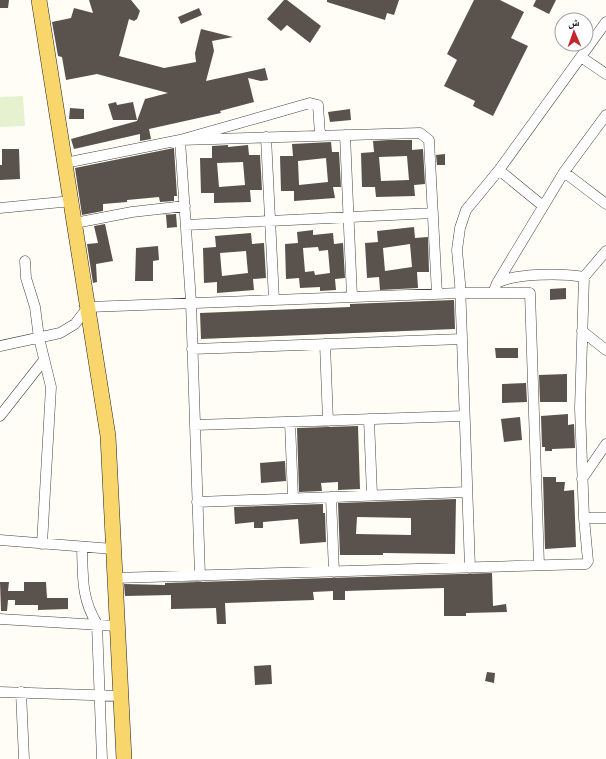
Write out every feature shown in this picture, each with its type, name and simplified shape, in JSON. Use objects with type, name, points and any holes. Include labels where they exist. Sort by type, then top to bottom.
[{"type":"main road","points":[[38,0],[72,201],[108,436],[124,759]]},
{"type":"street","points":[[470,568],[463,416],[462,339],[457,250],[460,228],[466,210],[499,170],[606,22]]},
{"type":"street","points":[[581,57],[606,74]]},
{"type":"street","points":[[65,163],[180,140],[310,103],[318,105],[320,135]]},
{"type":"street","points":[[493,293],[497,283],[564,172],[606,115]]},
{"type":"street","points":[[180,140],[320,135],[420,134],[425,136],[429,140],[437,294]]},
{"type":"street","points":[[345,135],[352,297]]},
{"type":"street","points":[[266,137],[274,300]]},
{"type":"street","points":[[180,140],[191,302],[200,576]]},
{"type":"street","points":[[499,170],[543,206]]},
{"type":"street","points":[[564,172],[606,204]]},
{"type":"street","points":[[0,208],[72,201]]},
{"type":"street","points":[[75,223],[132,212],[185,206]]},
{"type":"street","points":[[186,225],[433,213]]},
{"type":"street","points":[[115,578],[586,564],[588,561],[584,518],[580,408],[584,277],[606,253]]},
{"type":"street","points":[[25,261],[26,278],[35,307],[39,338],[51,387],[42,544]]},
{"type":"street","points":[[497,283],[519,276],[575,275],[584,277]]},
{"type":"street","points":[[0,346],[68,330],[75,324],[88,307],[460,293],[530,293],[539,565]]},
{"type":"street","points":[[582,331],[606,350]]},
{"type":"street","points":[[192,349],[462,339]]},
{"type":"street","points":[[325,344],[328,421]]},
{"type":"street","points":[[0,416],[44,360]]},
{"type":"street","points":[[195,425],[463,416]]},
{"type":"street","points":[[370,419],[372,495]]},
{"type":"street","points":[[290,422],[292,498]]},
{"type":"street","points":[[582,479],[606,444]]},
{"type":"street","points":[[197,502],[467,492]]},
{"type":"street","points":[[331,497],[334,572]]},
{"type":"street","points":[[584,518],[606,518]]},
{"type":"street","points":[[0,540],[113,549]]},
{"type":"street","points":[[82,546],[83,592],[88,610],[97,624],[102,759]]},
{"type":"street","points":[[0,619],[117,626]]},
{"type":"street","points":[[0,692],[120,696]]},
{"type":"street","points":[[21,692],[24,759]]},
{"type":"green space","points":[[23,96],[25,126],[0,127],[0,97]]},
{"type":"building","points":[[0,0],[9,0],[8,8],[0,8]]},
{"type":"building","points":[[89,0],[131,0],[140,11],[137,19],[134,21],[129,19],[119,56],[164,68],[196,62],[195,53],[201,29],[233,37],[212,41],[214,51],[206,81],[265,68],[268,80],[261,81],[248,78],[254,102],[220,111],[221,113],[149,129],[151,139],[140,141],[140,134],[74,149],[71,139],[137,121],[145,99],[168,93],[97,74],[66,80],[62,57],[58,56],[52,22],[71,18],[74,8],[93,13]]},
{"type":"building","points":[[284,0],[287,0],[321,26],[310,43],[287,25],[281,31],[267,19]]},
{"type":"building","points":[[327,0],[399,0],[394,15],[387,13],[385,20],[327,2]]},
{"type":"building","points":[[474,0],[500,0],[524,12],[511,38],[528,46],[493,116],[473,106],[475,101],[444,86],[457,60],[447,54]]},
{"type":"building","points":[[536,0],[556,0],[549,14],[533,6]]},
{"type":"building","points":[[199,8],[202,15],[181,24],[178,17]]},
{"type":"building","points":[[116,102],[117,105],[133,102],[137,120],[113,120],[108,104]]},
{"type":"building","points":[[70,108],[84,109],[84,119],[69,119]]},
{"type":"building","points":[[350,109],[351,120],[330,122],[328,112]]},
{"type":"building","points":[[412,140],[412,150],[423,149],[425,184],[414,185],[415,196],[376,197],[375,187],[362,187],[361,153],[374,152],[373,141]],"holes":[[[407,156],[409,180],[381,181],[379,157]]]},
{"type":"building","points":[[331,142],[332,152],[339,152],[341,187],[333,187],[335,198],[294,201],[294,191],[281,191],[280,156],[293,156],[292,144]],"holes":[[[326,158],[328,182],[299,185],[298,161]]]},
{"type":"building","points":[[228,145],[228,147],[248,145],[249,155],[260,155],[262,190],[250,190],[251,202],[214,203],[214,193],[201,193],[200,158],[212,158],[212,146]],"holes":[[[243,162],[245,185],[219,187],[217,163]]]},
{"type":"building","points":[[174,148],[177,196],[174,196],[174,201],[160,202],[159,197],[127,200],[127,202],[103,204],[103,211],[82,215],[75,168]]},
{"type":"building","points":[[2,149],[19,149],[20,179],[0,180]]},
{"type":"building","points":[[445,154],[445,165],[437,165],[436,155]]},
{"type":"building","points":[[176,214],[177,227],[167,228],[166,215],[161,215]]},
{"type":"building","points":[[105,224],[113,261],[96,264],[97,282],[93,283],[87,244],[98,243],[94,226]]},
{"type":"building","points":[[414,227],[415,238],[428,237],[429,272],[417,272],[418,288],[380,290],[379,277],[367,278],[365,243],[378,242],[377,231]],"holes":[[[410,244],[412,267],[385,271],[383,248]]]},
{"type":"building","points":[[313,230],[313,235],[333,233],[334,244],[343,243],[345,278],[335,279],[336,290],[320,291],[320,287],[300,288],[299,278],[286,279],[285,244],[298,243],[297,232]],"holes":[[[318,247],[319,251],[328,250],[330,273],[315,275],[314,271],[305,272],[303,248]]]},
{"type":"building","points":[[251,233],[252,244],[264,243],[266,278],[253,279],[254,290],[217,293],[217,282],[204,283],[203,248],[216,247],[215,236]],"holes":[[[246,251],[248,273],[222,276],[220,253]]]},
{"type":"building","points":[[158,246],[159,260],[153,261],[153,281],[135,281],[136,248]]},
{"type":"building","points":[[566,288],[566,299],[550,300],[550,289]]},
{"type":"building","points":[[454,300],[455,329],[201,339],[200,313],[350,307],[350,304]]},
{"type":"building","points":[[495,348],[518,348],[518,358],[496,358]]},
{"type":"building","points":[[567,374],[567,402],[540,402],[539,375]]},
{"type":"building","points":[[526,383],[527,402],[502,403],[502,384]]},
{"type":"building","points":[[568,414],[568,425],[574,424],[575,448],[552,449],[552,451],[545,451],[545,447],[542,447],[541,416]]},
{"type":"building","points":[[520,417],[522,440],[504,442],[501,419]]},
{"type":"building","points":[[358,426],[360,489],[338,490],[338,482],[321,483],[322,491],[299,492],[297,428]]},
{"type":"building","points":[[285,461],[286,481],[261,483],[260,463]]},
{"type":"building","points":[[543,477],[556,477],[556,482],[565,482],[564,491],[574,490],[576,547],[545,549]]},
{"type":"building","points":[[456,499],[455,554],[383,553],[383,555],[340,555],[338,503]],"holes":[[[357,517],[411,518],[411,535],[356,534]]]},
{"type":"building","points":[[323,504],[323,513],[325,513],[326,542],[300,544],[298,519],[263,522],[263,528],[254,528],[254,522],[235,524],[234,507]]},
{"type":"building","points":[[492,573],[493,606],[506,604],[507,612],[466,613],[466,616],[444,616],[444,588],[345,591],[345,600],[333,600],[333,591],[313,592],[314,600],[225,603],[226,624],[217,624],[216,608],[171,609],[171,595],[125,596],[124,584],[165,585],[165,583]]},
{"type":"building","points":[[0,582],[9,582],[8,591],[24,591],[24,582],[46,582],[47,598],[68,598],[68,609],[38,610],[38,605],[15,605],[15,600],[8,600],[7,611],[1,611]]},
{"type":"building","points":[[271,665],[272,684],[255,685],[254,666]]},
{"type":"building","points":[[487,672],[495,673],[494,683],[485,681]]}]
